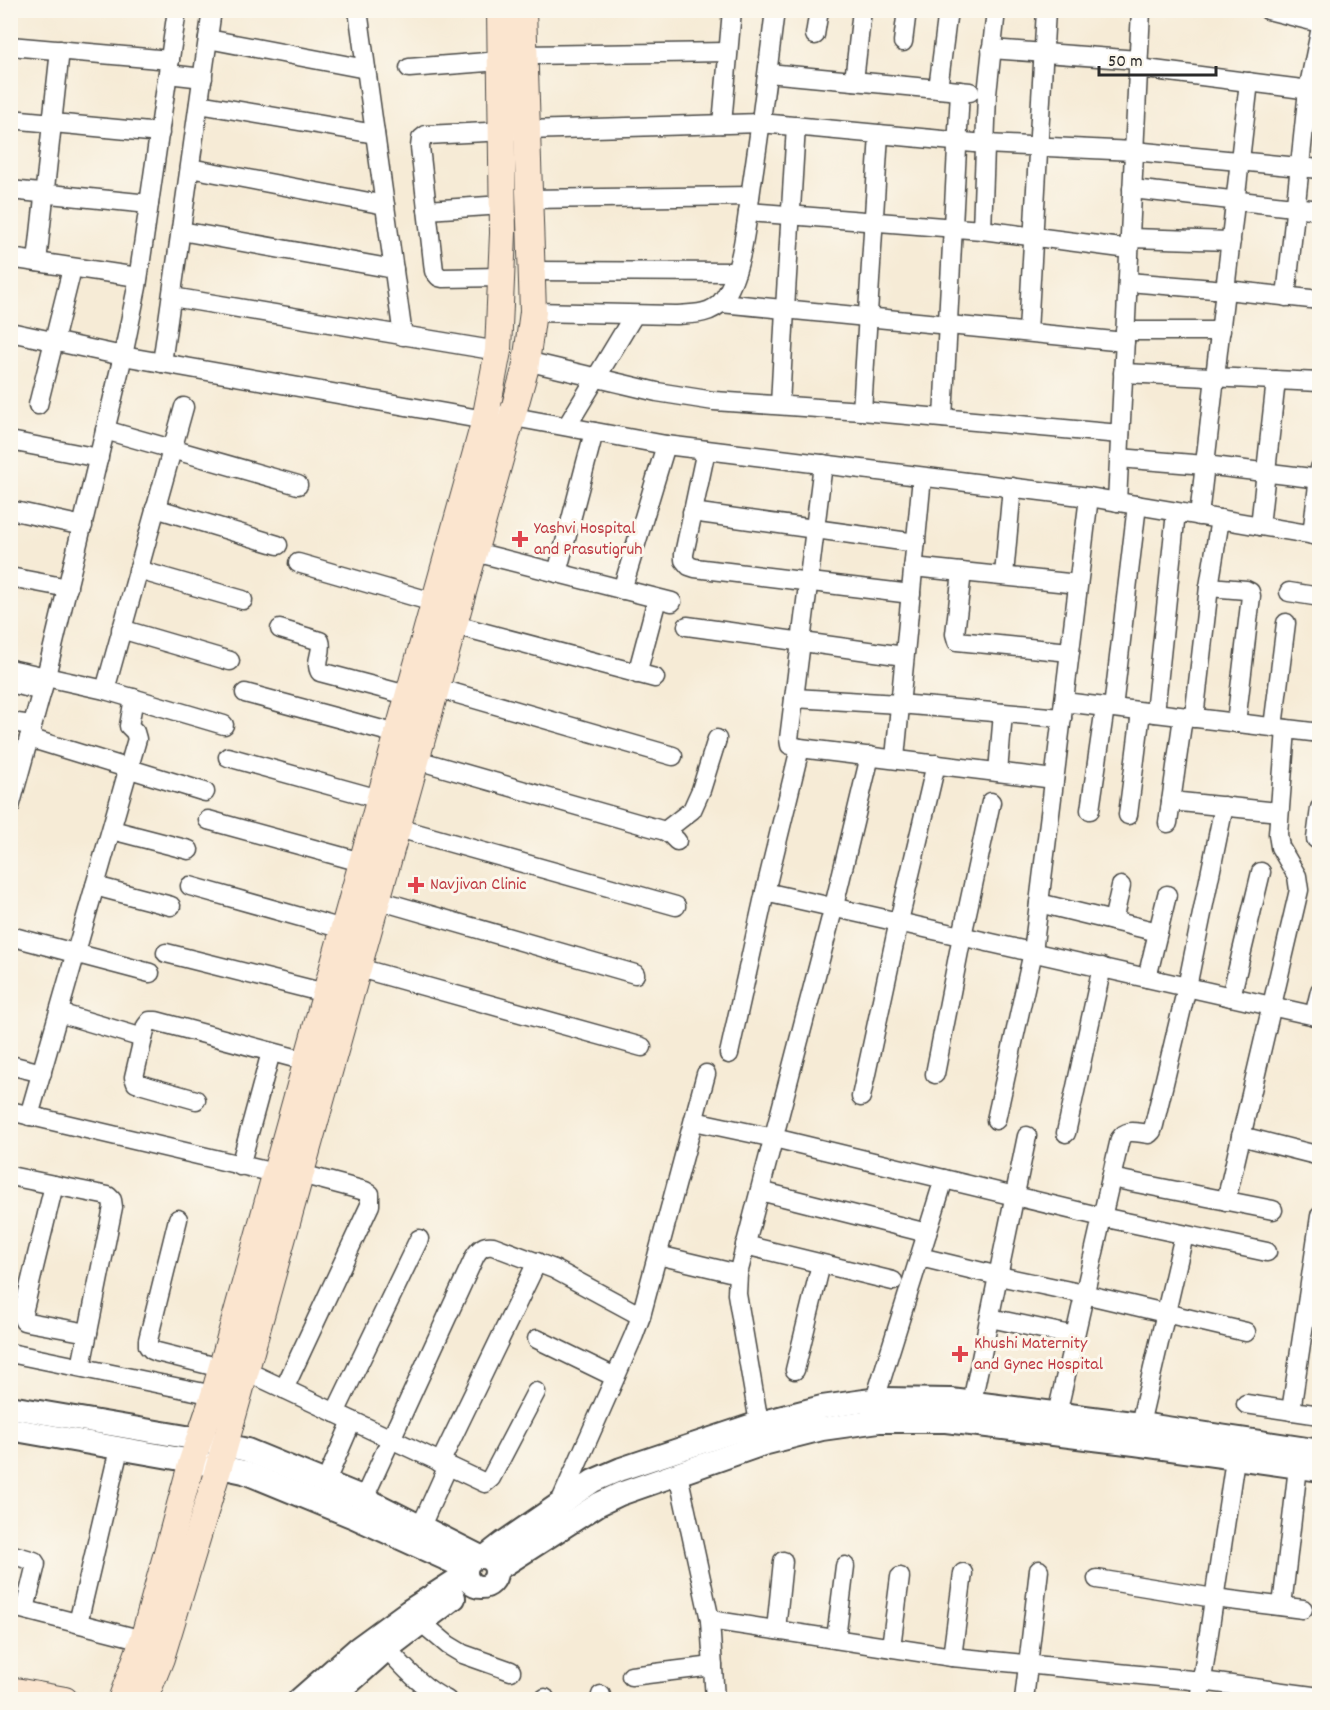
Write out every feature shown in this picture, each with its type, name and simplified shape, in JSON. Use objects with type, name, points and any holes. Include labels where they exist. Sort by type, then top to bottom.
[{"type":"main road","points":[[121,1700],[143,1640],[195,1450],[214,1395],[233,1369],[301,1174],[513,417],[526,361],[533,312],[527,130],[500,10]]},
{"type":"main road","points":[[144,1700],[161,1658],[222,1455],[233,1369],[275,1173],[486,416],[498,351],[502,205],[501,131],[512,58],[523,10]]},
{"type":"main road","points":[[161,1658],[161,1689],[164,1700]]},
{"type":"main road","points":[[10,1690],[65,1700]]},
{"type":"street","points":[[10,807],[13,789],[44,684],[123,357],[137,282],[177,10]]},
{"type":"street","points":[[162,363],[212,10]]},
{"type":"street","points":[[358,10],[403,336]]},
{"type":"street","points":[[722,124],[732,10]]},
{"type":"street","points":[[533,312],[696,314],[712,309],[720,303],[736,272],[749,204],[775,10]]},
{"type":"street","points":[[815,35],[819,10]]},
{"type":"street","points":[[854,81],[862,10]]},
{"type":"street","points":[[903,42],[907,10]]},
{"type":"street","points":[[938,89],[948,10]]},
{"type":"street","points":[[982,230],[987,94],[996,10]]},
{"type":"street","points":[[1028,332],[1046,10]]},
{"type":"street","points":[[1117,502],[1141,10]]},
{"type":"street","points":[[1279,12],[1320,23]]},
{"type":"street","points":[[1286,297],[1300,167],[1314,91],[1320,32]]},
{"type":"street","points":[[208,39],[366,69]]},
{"type":"street","points":[[10,46],[60,50],[169,67],[202,78]]},
{"type":"street","points":[[991,49],[1138,64],[1314,91]]},
{"type":"street","points":[[37,262],[60,50]]},
{"type":"street","points":[[409,68],[512,58],[728,52]]},
{"type":"street","points":[[768,73],[987,94]]},
{"type":"street","points":[[1200,516],[1249,82]]},
{"type":"street","points":[[943,418],[960,91]]},
{"type":"street","points":[[199,104],[375,134]]},
{"type":"street","points":[[10,118],[159,133]]},
{"type":"street","points":[[501,277],[443,278],[434,271],[420,147],[421,139],[426,135],[761,123],[985,144],[1134,151],[1320,169]]},
{"type":"street","points":[[780,405],[796,126]]},
{"type":"street","points":[[862,411],[879,134]]},
{"type":"street","points":[[190,168],[385,205]]},
{"type":"street","points":[[1132,189],[1320,210]]},
{"type":"street","points":[[10,190],[149,204]]},
{"type":"street","points":[[529,199],[749,204],[790,216],[982,230],[1035,237],[1129,244],[1231,241]]},
{"type":"street","points":[[427,210],[502,205]]},
{"type":"street","points":[[181,231],[394,269]]},
{"type":"street","points":[[10,258],[137,282]]},
{"type":"street","points":[[10,269],[70,277],[137,282]]},
{"type":"street","points":[[531,271],[736,272]]},
{"type":"street","points":[[38,405],[70,277]]},
{"type":"street","points":[[1128,282],[1320,300]]},
{"type":"street","points":[[172,297],[498,351]]},
{"type":"street","points":[[720,303],[1028,332],[1125,336],[1221,332]]},
{"type":"street","points":[[567,426],[634,315]]},
{"type":"street","points":[[10,332],[123,357],[486,416],[513,417],[666,445],[1089,497],[1316,535],[1319,476],[1119,458]]},
{"type":"street","points":[[526,361],[657,392],[702,399],[1120,434]]},
{"type":"street","points":[[1123,373],[1320,382]]},
{"type":"street","points":[[1260,526],[1276,380]]},
{"type":"street","points":[[105,690],[184,407]]},
{"type":"street","points":[[105,430],[298,485]]},
{"type":"street","points":[[557,573],[594,432]]},
{"type":"street","points":[[10,441],[99,458]]},
{"type":"street","points":[[622,590],[666,445]]},
{"type":"street","points":[[705,450],[684,554],[684,560],[689,566],[911,594]]},
{"type":"street","points":[[824,464],[790,745],[1054,779]]},
{"type":"street","points":[[894,758],[922,477]]},
{"type":"street","points":[[1004,575],[1012,488]]},
{"type":"street","points":[[996,1120],[1033,952],[1089,497]]},
{"type":"street","points":[[1090,810],[1109,708],[1137,505]]},
{"type":"street","points":[[155,508],[278,545]]},
{"type":"street","points":[[10,510],[83,526]]},
{"type":"street","points":[[693,512],[916,543]]},
{"type":"street","points":[[1128,815],[1148,712],[1176,512]]},
{"type":"street","points":[[1168,823],[1189,717],[1220,519]]},
{"type":"street","points":[[455,625],[646,676],[664,601],[475,552]]},
{"type":"street","points":[[298,563],[433,602]]},
{"type":"street","points":[[914,567],[1078,584]]},
{"type":"street","points":[[138,570],[243,600]]},
{"type":"street","points":[[962,572],[955,634],[957,641],[1070,652]]},
{"type":"street","points":[[10,577],[68,588]]},
{"type":"street","points":[[1209,587],[1250,592],[1251,601],[1236,723]]},
{"type":"street","points":[[1289,592],[1320,597]]},
{"type":"street","points":[[1226,1201],[1299,890],[1297,876],[1280,847],[1278,834],[1279,728],[1286,622]]},
{"type":"street","points":[[687,626],[904,656]]},
{"type":"street","points":[[121,629],[230,661]]},
{"type":"street","points":[[280,629],[320,641],[318,665],[320,672],[407,695]]},
{"type":"street","points":[[10,669],[44,684]]},
{"type":"street","points":[[10,683],[105,690],[224,725]]},
{"type":"street","points":[[437,688],[673,756]]},
{"type":"street","points":[[245,693],[397,734]]},
{"type":"street","points":[[794,698],[1003,713],[1109,708],[1320,733]]},
{"type":"street","points":[[29,1116],[137,739],[135,732],[129,726],[134,699]]},
{"type":"street","points":[[998,772],[1003,713]]},
{"type":"street","points":[[10,722],[129,769],[204,792]]},
{"type":"street","points":[[417,760],[671,836],[692,810],[701,790],[717,739]]},
{"type":"street","points":[[729,1054],[800,748]]},
{"type":"street","points":[[759,1423],[737,1294],[738,1274],[834,906],[870,756]]},
{"type":"street","points":[[228,757],[379,799]]},
{"type":"street","points":[[861,1097],[936,764]]},
{"type":"street","points":[[1171,801],[1279,812]]},
{"type":"street","points":[[935,1074],[991,802]]},
{"type":"street","points":[[1057,1414],[1120,1139],[1123,1133],[1129,1131],[1149,1134],[1152,1131],[1187,987],[1224,806]]},
{"type":"street","points":[[1316,839],[1320,808]]},
{"type":"street","points":[[208,820],[361,862]]},
{"type":"street","points":[[398,828],[676,906]]},
{"type":"street","points":[[111,830],[189,850]]},
{"type":"street","points":[[1231,997],[1261,872]]},
{"type":"street","points":[[95,886],[171,906]]},
{"type":"street","points":[[189,886],[343,929]]},
{"type":"street","points":[[1113,921],[1121,886]]},
{"type":"street","points":[[765,892],[1317,1016],[1320,991]]},
{"type":"street","points":[[1147,978],[1167,895]]},
{"type":"street","points":[[378,900],[635,974]]},
{"type":"street","points":[[1039,903],[1158,932]]},
{"type":"street","points":[[10,936],[150,973]]},
{"type":"street","points":[[166,953],[325,993]]},
{"type":"street","points":[[359,968],[642,1047]]},
{"type":"street","points":[[1066,1133],[1102,968]]},
{"type":"street","points":[[59,1013],[143,1038]]},
{"type":"street","points":[[196,1100],[136,1083],[134,1077],[146,1026],[150,1021],[306,1061]]},
{"type":"street","points":[[240,1166],[271,1052]]},
{"type":"street","points":[[10,1065],[42,1073]]},
{"type":"street","points":[[559,1505],[641,1316],[706,1074]]},
{"type":"street","points":[[10,1111],[275,1173]]},
{"type":"street","points":[[694,1121],[1102,1217],[1267,1252]]},
{"type":"street","points":[[972,1402],[1028,1136]]},
{"type":"street","points":[[1241,1136],[1320,1156]]},
{"type":"street","points":[[284,1389],[370,1205],[371,1198],[370,1194],[365,1191],[301,1174]]},
{"type":"street","points":[[10,1176],[108,1196],[112,1200],[113,1207],[81,1367]]},
{"type":"street","points":[[1111,1178],[1273,1210]]},
{"type":"street","points":[[868,1422],[944,1179]]},
{"type":"street","points":[[54,1185],[22,1317],[28,1322],[88,1333]]},
{"type":"street","points":[[760,1191],[927,1233]]},
{"type":"street","points":[[1291,1411],[1320,1216]]},
{"type":"street","points":[[178,1219],[148,1340],[148,1346],[152,1350],[233,1369],[284,1389],[481,1482],[488,1482],[491,1478],[536,1392]]},
{"type":"street","points":[[1138,1434],[1184,1235]]},
{"type":"street","points":[[326,1481],[344,1417],[419,1239]]},
{"type":"street","points":[[357,1503],[391,1439],[475,1256],[486,1245],[554,1269],[641,1316]]},
{"type":"street","points":[[745,1245],[893,1281]]},
{"type":"street","points":[[658,1254],[738,1274]]},
{"type":"street","points":[[920,1257],[1246,1332]]},
{"type":"street","points":[[421,1526],[444,1464],[537,1262]]},
{"type":"street","points":[[795,1370],[821,1264]]},
{"type":"street","points":[[990,1318],[1075,1336]]},
{"type":"street","points":[[28,1322],[15,1354],[214,1395]]},
{"type":"street","points":[[537,1339],[615,1377]]},
{"type":"street","points":[[330,1700],[387,1649],[422,1623],[478,1568],[594,1481],[621,1469],[759,1423],[822,1407],[875,1400],[951,1400],[1057,1414],[1235,1459],[1309,1469],[1282,1606]]},
{"type":"street","points":[[1246,1404],[1320,1415]]},
{"type":"street","points":[[10,1407],[222,1455],[248,1450],[326,1481],[357,1503],[478,1568]]},
{"type":"street","points":[[299,1700],[357,1649],[409,1611],[478,1568],[599,1504],[620,1494],[763,1444],[822,1429],[879,1421],[946,1421],[1138,1434],[1320,1451]]},
{"type":"street","points":[[10,1429],[119,1449],[195,1450]]},
{"type":"street","points":[[78,1623],[119,1449]]},
{"type":"street","points":[[222,1455],[244,1472],[357,1503],[421,1526],[478,1568]]},
{"type":"street","points":[[1199,1700],[1235,1459]]},
{"type":"street","points":[[678,1474],[710,1620],[715,1700]]},
{"type":"street","points":[[10,1554],[34,1561],[36,1564],[18,1608],[143,1640]]},
{"type":"street","points":[[776,1630],[783,1561]]},
{"type":"street","points":[[836,1639],[845,1566]]},
{"type":"street","points":[[1024,1700],[1039,1570]]},
{"type":"street","points":[[952,1657],[963,1573]]},
{"type":"street","points":[[891,1647],[900,1577]]},
{"type":"street","points":[[1097,1579],[1214,1598],[1303,1609]]},
{"type":"street","points":[[710,1620],[952,1657],[1202,1681],[1320,1697]]},
{"type":"street","points":[[422,1623],[448,1645],[463,1654],[511,1671]]},
{"type":"street","points":[[387,1649],[410,1674],[428,1689],[447,1700]]},
{"type":"street","points":[[631,1676],[713,1666]]},
{"type":"place","name":"Yashvi Hospital and Prasutigruh","points":[[520,539]]},
{"type":"place","name":"Navjivan Clinic","points":[[416,885]]},
{"type":"place","name":"Khushi Maternity and Gynec Hospital","points":[[960,1354]]}]
